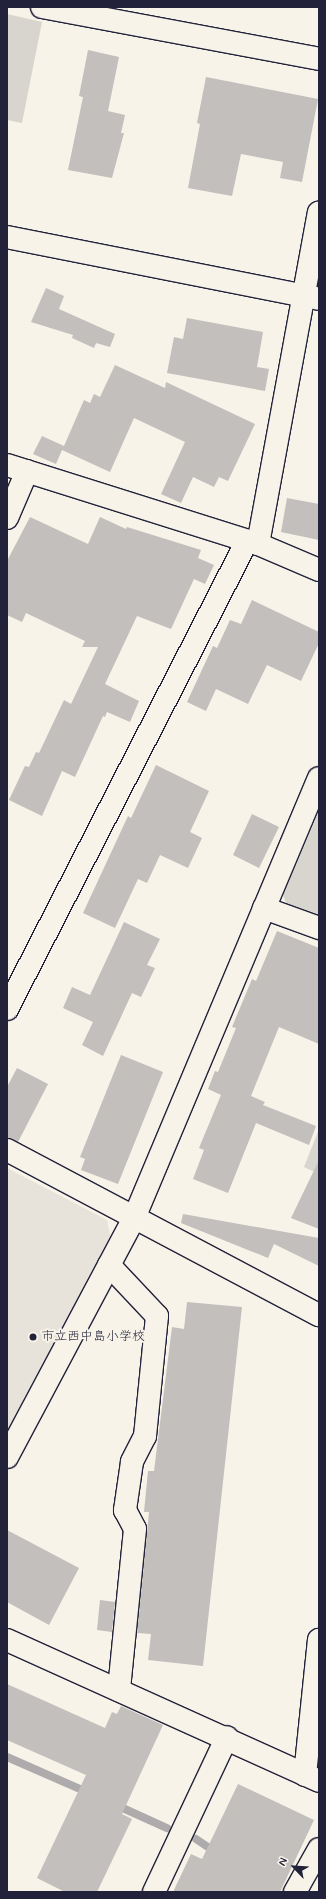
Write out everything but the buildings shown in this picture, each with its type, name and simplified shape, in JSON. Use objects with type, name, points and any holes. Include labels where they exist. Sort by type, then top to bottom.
[{"type":"street","points":[[42,7],[319,59]]},
{"type":"street","points":[[7,1009],[253,542],[311,297],[319,213]]},
{"type":"street","points":[[7,237],[311,297]]},
{"type":"street","points":[[7,518],[17,468],[253,542],[319,570]]},
{"type":"street","points":[[7,1457],[134,1218],[319,778]]},
{"type":"street","points":[[264,908],[319,928]]},
{"type":"street","points":[[7,1150],[319,1315]]},
{"type":"street","points":[[109,1265],[157,1316],[145,1436],[132,1462],[125,1510],[136,1529],[119,1690]]},
{"type":"street","points":[[7,1640],[227,1738],[312,1778],[319,1640]]},
{"type":"street","points":[[154,1892],[227,1738]]},
{"type":"street","points":[[295,1892],[319,1849]]},
{"type":"shaded area","points":[[7,14],[42,22],[22,123],[7,120]]},
{"type":"shaded area","points":[[319,811],[319,921],[289,910],[283,895]]},
{"type":"shaded area","points":[[319,1129],[319,1174],[304,1167]]},
{"type":"shaded area","name":"市立西中島小学校","points":[[7,1168],[107,1220],[111,1239],[7,1436]]},
{"type":"waterway","points":[[7,1757],[89,1793]]},
{"type":"waterway","points":[[116,1805],[167,1828]]},
{"type":"waterway","points":[[196,1839],[217,1853]]},
{"type":"place","name":"市立西中島小学校","points":[[33,1337]]}]
